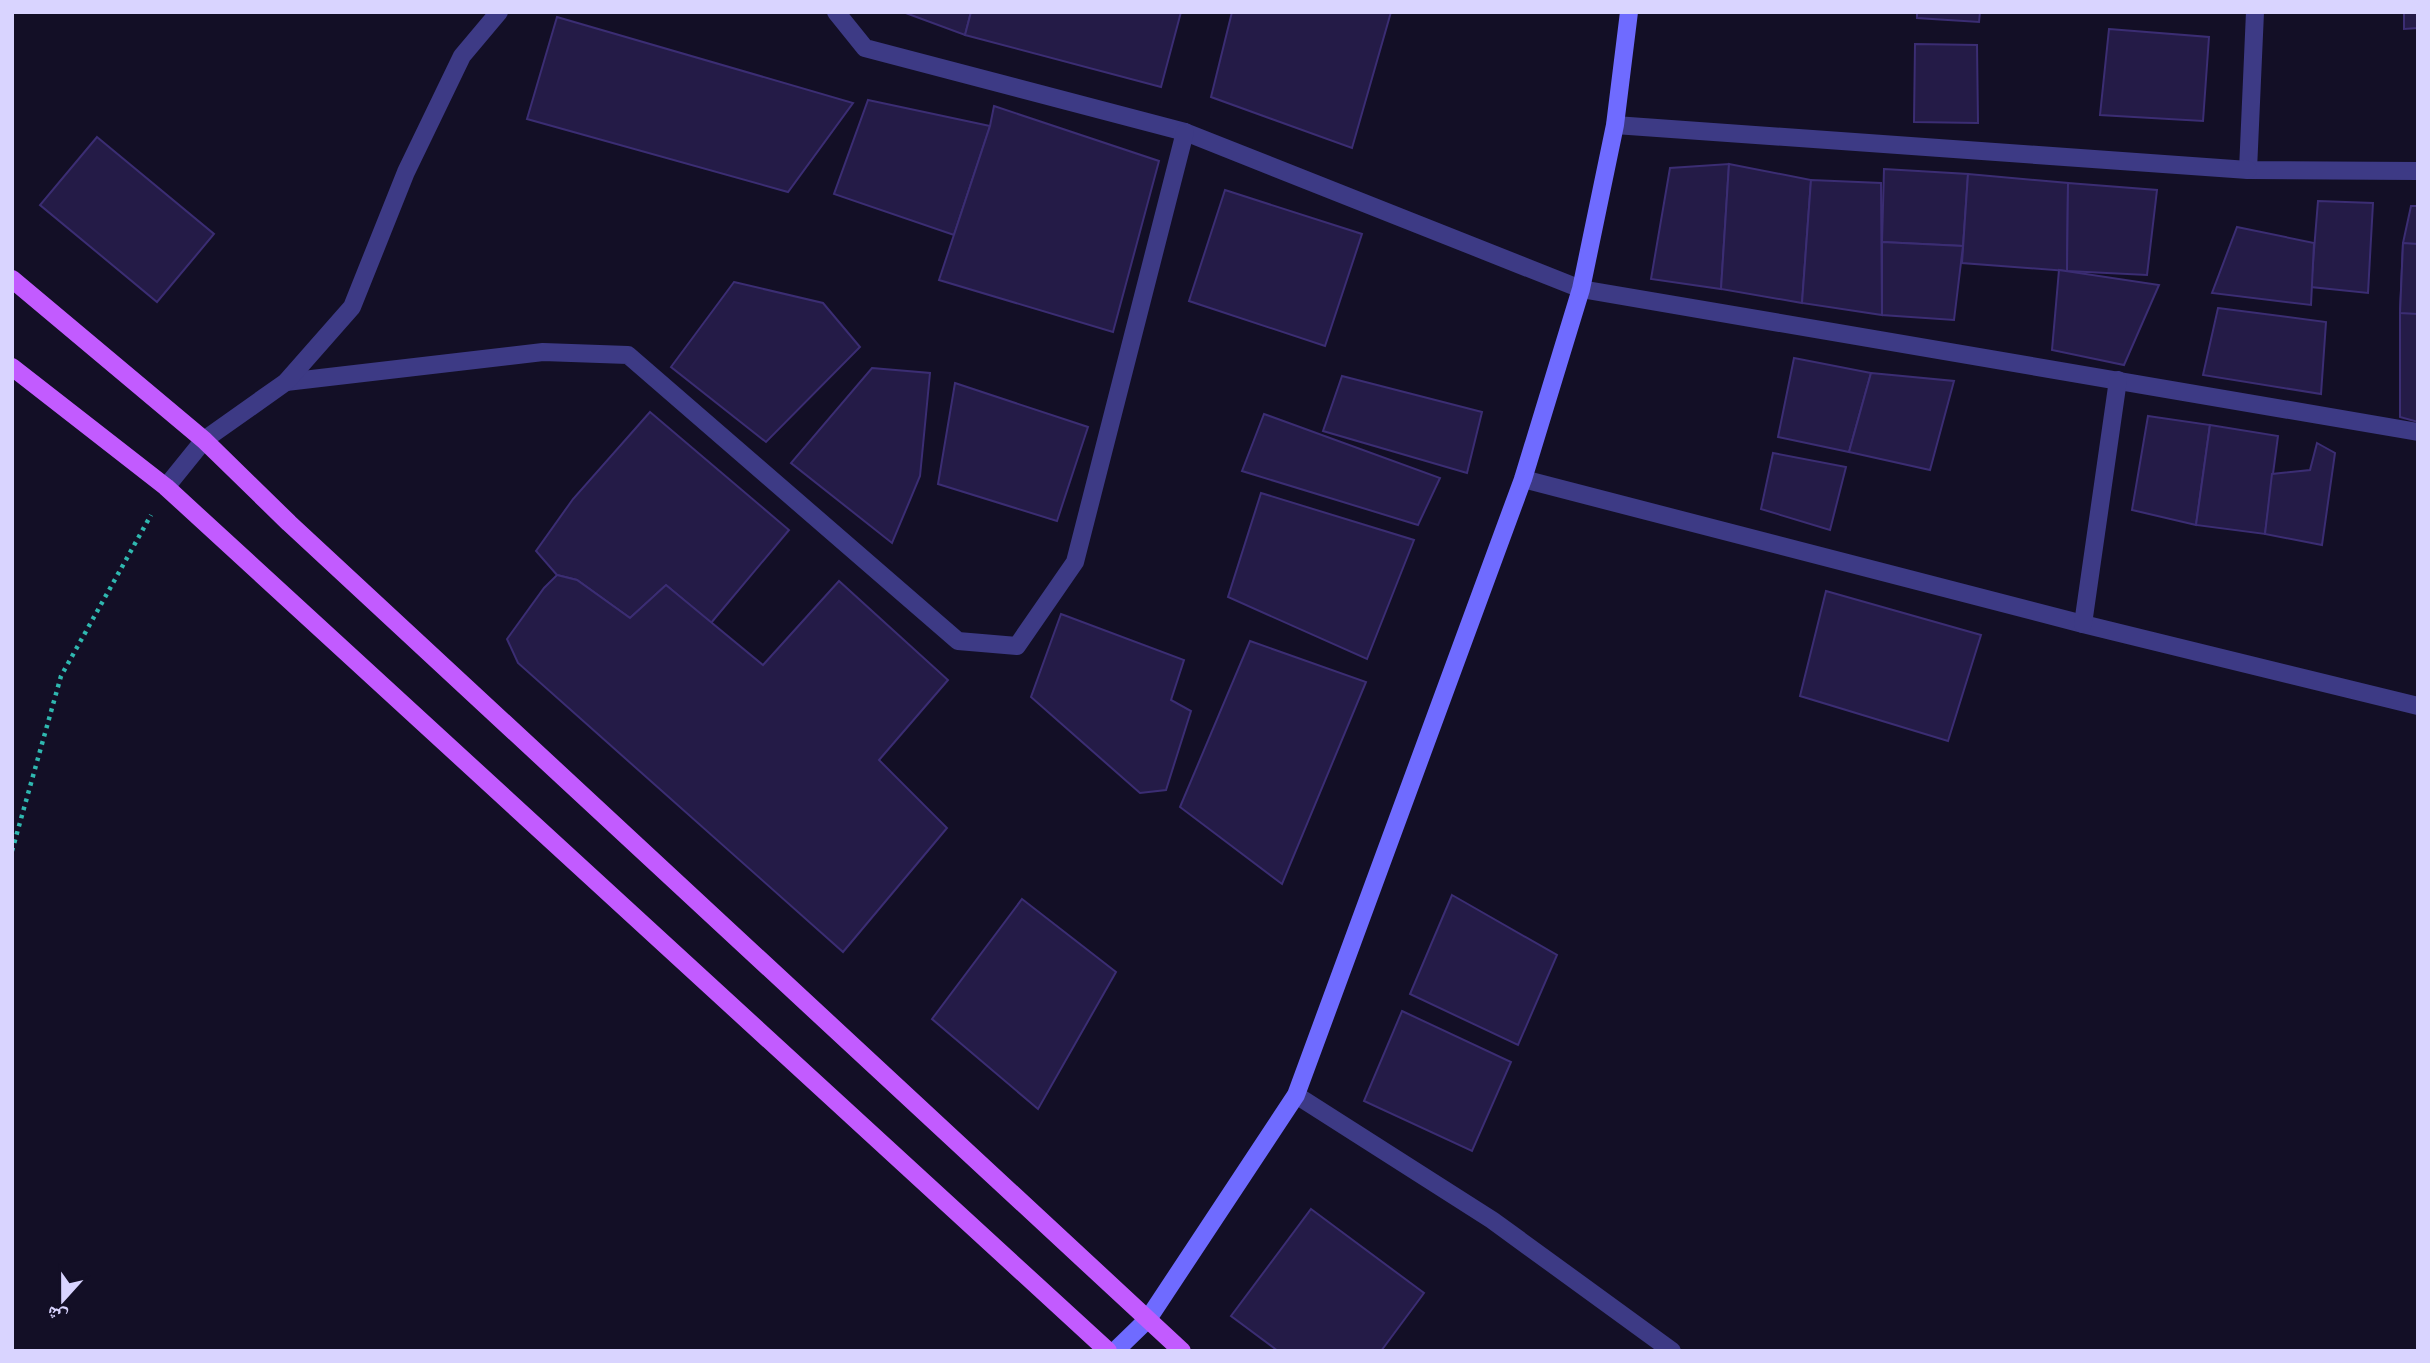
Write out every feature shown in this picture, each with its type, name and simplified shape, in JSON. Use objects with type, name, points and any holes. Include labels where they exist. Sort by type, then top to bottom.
[{"type":"main road","points":[[1115,1351],[1148,1318],[1296,1095],[1523,479],[1581,289],[1615,125],[1629,12]]},
{"type":"main road","points":[[12,279],[204,440],[289,523],[1182,1351]]},
{"type":"main road","points":[[12,366],[166,487],[1108,1351]]},
{"type":"street","points":[[166,487],[204,440],[286,382],[352,307],[406,172],[457,67],[499,12]]},
{"type":"street","points":[[836,12],[866,48],[1185,132],[1581,289],[2418,432]]},
{"type":"street","points":[[2248,170],[2255,12]]},
{"type":"street","points":[[1615,125],[2248,170],[2418,171]]},
{"type":"street","points":[[286,382],[543,352],[628,355],[958,640],[1017,646],[1075,562],[1185,132]]},
{"type":"street","points":[[2083,624],[2118,380]]},
{"type":"street","points":[[1523,479],[2083,624],[2418,706]]},
{"type":"street","points":[[1296,1095],[1492,1220],[1672,1351]]},
{"type":"path","points":[[12,851],[61,676],[166,487]]},
{"type":"building","points":[[903,12],[971,12],[965,35]]},
{"type":"building","points":[[971,12],[1181,12],[1161,87],[965,35]]},
{"type":"building","points":[[1232,12],[1391,12],[1352,148],[1211,97]]},
{"type":"building","points":[[1917,12],[1980,12],[1979,22],[1917,18]]},
{"type":"building","points":[[2404,12],[2418,12],[2418,28],[2404,29]]},
{"type":"building","points":[[557,17],[853,103],[788,192],[527,119]]},
{"type":"building","points":[[2109,29],[2209,37],[2203,121],[2100,115]]},
{"type":"building","points":[[1915,44],[1977,45],[1978,123],[1914,122]]},
{"type":"building","points":[[868,100],[990,126],[954,235],[834,194]]},
{"type":"building","points":[[994,106],[1159,161],[1113,332],[939,280],[990,126]]},
{"type":"building","points":[[97,137],[214,234],[157,302],[40,205]]},
{"type":"building","points":[[1729,164],[1721,289],[1651,279],[1670,168]]},
{"type":"building","points":[[1729,164],[1811,180],[1802,303],[1721,289]]},
{"type":"building","points":[[1884,169],[1968,174],[1963,246],[1882,242]]},
{"type":"building","points":[[1968,174],[2068,183],[2067,271],[1962,263]]},
{"type":"building","points":[[1811,180],[1881,183],[1882,315],[1802,303]]},
{"type":"building","points":[[2068,183],[2157,190],[2147,275],[2067,271]]},
{"type":"building","points":[[1225,190],[1362,234],[1325,346],[1189,301]]},
{"type":"building","points":[[2318,201],[2373,203],[2368,293],[2311,287]]},
{"type":"building","points":[[2411,206],[2418,206],[2418,422],[2400,417],[2403,243]]},
{"type":"building","points":[[2237,227],[2314,243],[2311,305],[2212,293]]},
{"type":"building","points":[[1882,242],[1963,246],[1954,320],[1882,315]]},
{"type":"building","points":[[2403,243],[2418,244],[2418,314],[2400,313]]},
{"type":"building","points":[[2059,270],[2159,285],[2124,365],[2052,350]]},
{"type":"building","points":[[734,282],[823,303],[860,347],[766,442],[671,367]]},
{"type":"building","points":[[2218,308],[2326,322],[2321,394],[2203,375]]},
{"type":"building","points":[[1794,358],[1871,373],[1849,452],[1778,437]]},
{"type":"building","points":[[872,368],[930,373],[920,476],[892,543],[791,463]]},
{"type":"building","points":[[1871,373],[1954,381],[1930,470],[1849,452]]},
{"type":"building","points":[[1342,376],[1482,412],[1467,473],[1323,431]]},
{"type":"building","points":[[955,383],[1088,427],[1057,521],[938,484]]},
{"type":"building","points":[[650,412],[789,530],[711,623],[666,585],[630,618],[577,580],[557,575],[536,551],[573,499]]},
{"type":"building","points":[[1264,414],[1440,478],[1418,525],[1242,471]]},
{"type":"building","points":[[2148,416],[2210,425],[2196,525],[2132,510]]},
{"type":"building","points":[[2210,425],[2278,436],[2265,534],[2196,525]]},
{"type":"building","points":[[2317,443],[2335,453],[2322,545],[2265,534],[2272,474],[2310,470]]},
{"type":"building","points":[[1773,453],[1846,467],[1830,530],[1761,509]]},
{"type":"building","points":[[1261,493],[1414,540],[1367,659],[1228,597]]},
{"type":"building","points":[[557,575],[577,580],[630,618],[666,585],[763,665],[839,581],[948,680],[879,760],[947,828],[843,952],[518,663],[507,639],[544,588]]},
{"type":"building","points":[[1826,591],[1981,635],[1948,741],[1800,696]]},
{"type":"building","points":[[1061,614],[1184,660],[1171,700],[1191,711],[1166,790],[1140,793],[1031,697]]},
{"type":"building","points":[[1250,641],[1366,682],[1282,884],[1180,807]]},
{"type":"building","points":[[1452,895],[1557,955],[1518,1045],[1410,994]]},
{"type":"building","points":[[1022,899],[1116,972],[1038,1109],[932,1019]]},
{"type":"building","points":[[1402,1011],[1511,1062],[1472,1151],[1364,1101]]},
{"type":"building","points":[[1311,1209],[1424,1293],[1381,1351],[1278,1351],[1231,1316]]}]
